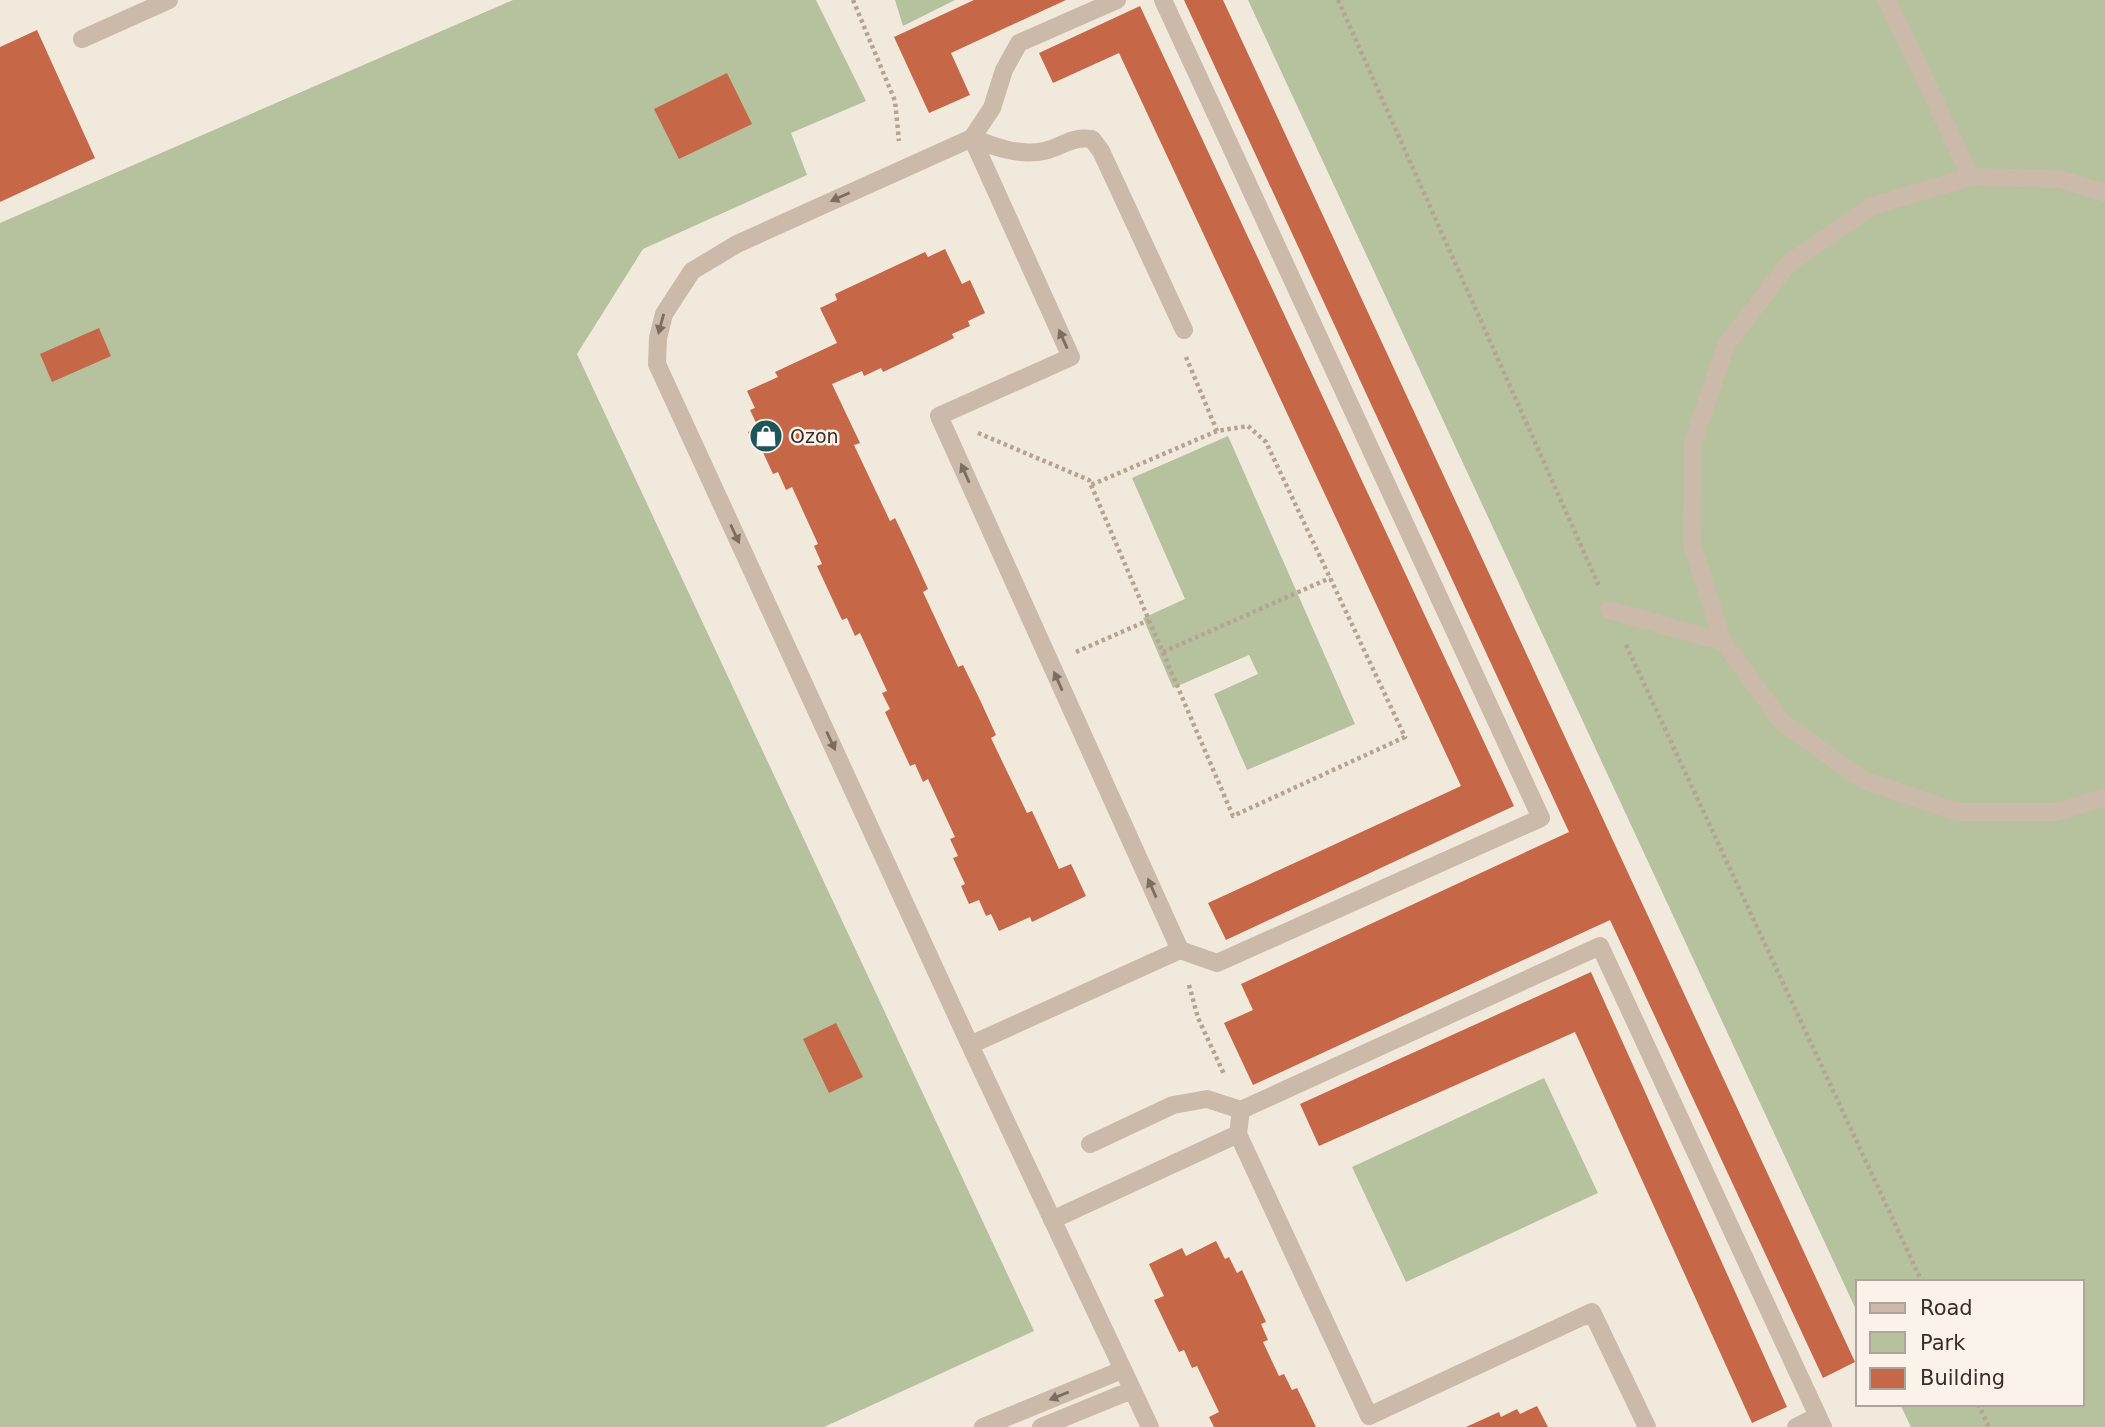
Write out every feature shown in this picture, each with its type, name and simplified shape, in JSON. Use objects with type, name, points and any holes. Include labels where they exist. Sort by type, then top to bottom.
[{"type":"lane","points":[[82,39],[169,0]]},
{"type":"lane","points":[[1117,0],[1019,43],[1004,70],[992,108],[972,138],[737,243],[692,271],[664,314],[658,338],[657,364],[970,1045],[1150,1427]]},
{"type":"lane","points":[[970,1045],[1180,950],[1217,963],[1541,818],[1163,0]]},
{"type":"lane","points":[[1887,0],[1971,177]]},
{"type":"lane","points":[[972,138],[1007,151],[1044,151],[1078,137],[1092,139],[1101,152],[1184,330]]},
{"type":"lane","points":[[972,138],[1071,357],[939,416],[1180,950]]},
{"type":"lane","points":[[2105,193],[2059,180],[1971,177],[1872,205],[1788,264],[1726,345],[1693,442],[1692,544],[1723,642],[1782,722],[1863,780],[1957,812],[2057,812],[2105,797]]},
{"type":"lane","points":[[1609,610],[1723,642]]},
{"type":"lane","points":[[1090,1144],[1173,1105],[1207,1099],[1241,1110],[1600,946],[1821,1422],[1796,1427]]},
{"type":"lane","points":[[1241,1110],[1238,1134],[1369,1416],[1592,1312],[1647,1427]]},
{"type":"lane","points":[[1052,1220],[1238,1134]]},
{"type":"lane","points":[[983,1427],[1122,1370]]},
{"type":"lane","points":[[1041,1427],[1132,1390]]},
{"type":"path","points":[[853,0],[895,101],[902,170]]},
{"type":"path","points":[[1184,330],[1187,361],[1217,431]]},
{"type":"path","points":[[939,416],[1089,480],[1091,485],[1149,620],[1163,652],[1233,816],[1405,737],[1266,442],[1248,426],[1217,431],[1091,485]]},
{"type":"path","points":[[1163,652],[1330,578]]},
{"type":"path","points":[[1050,664],[1149,620]]},
{"type":"path","points":[[1180,950],[1198,1018],[1241,1110]]},
{"type":"path","points":[[1980,1406],[1989,1427]]},
{"type":"green space","points":[[513,0],[816,0],[866,101],[791,133],[807,175],[643,249],[577,354],[1034,1331],[824,1427],[0,1427],[0,223]]},
{"type":"green space","points":[[895,0],[955,0],[903,26]]},
{"type":"green space","points":[[1248,0],[2105,0],[2105,1427],[1911,1427],[1901,1406],[2084,1406],[2084,1280],[1856,1280],[1856,1310]]},
{"type":"green space","points":[[1228,436],[1355,724],[1247,770],[1214,694],[1258,674],[1249,655],[1173,688],[1143,618],[1185,599],[1132,478]]},
{"type":"green space","points":[[1544,1078],[1598,1193],[1406,1282],[1352,1167]]},
{"type":"building","points":[[974,0],[1066,0],[951,53],[970,95],[929,113],[894,37]]},
{"type":"building","points":[[1184,0],[1223,0],[1855,1362],[1823,1378],[1610,920],[1253,1085],[1224,1023],[1253,1010],[1241,984],[1569,832]]},
{"type":"building","points":[[1140,6],[1514,806],[1226,940],[1208,903],[1461,786],[1119,53],[1053,83],[1039,53]]},
{"type":"building","points":[[37,30],[95,158],[0,202],[0,47]]},
{"type":"building","points":[[727,73],[752,124],[679,159],[654,109]]},
{"type":"building","points":[[945,249],[962,284],[970,280],[985,313],[968,321],[970,326],[952,334],[954,338],[883,372],[881,368],[864,376],[862,371],[832,384],[860,443],[854,445],[890,521],[895,518],[912,554],[928,589],[923,592],[958,667],[963,665],[980,700],[996,735],[991,738],[1027,813],[1032,811],[1059,869],[1071,864],[1086,896],[1032,922],[1030,917],[999,931],[991,914],[986,916],[979,900],[969,904],[961,886],[965,884],[953,858],[958,856],[950,839],[955,837],[928,779],[923,782],[915,764],[910,766],[885,712],[890,709],[882,693],[887,691],[860,633],[855,636],[847,618],[842,620],[817,566],[822,564],[814,546],[818,544],[792,487],[786,490],[778,472],[773,474],[761,448],[756,450],[748,432],[758,427],[750,410],[755,408],[747,391],[778,377],[775,372],[837,343],[820,308],[837,300],[835,294],[925,252],[928,257]]},
{"type":"building","points":[[99,328],[111,356],[52,382],[40,354]]},
{"type":"building","points":[[1591,972],[1787,1407],[1752,1423],[1575,1032],[1319,1146],[1300,1104]]},
{"type":"building","points":[[836,1023],[863,1077],[829,1093],[803,1039]]},
{"type":"building","points":[[1216,1241],[1225,1259],[1229,1257],[1237,1273],[1242,1270],[1266,1322],[1261,1324],[1268,1340],[1263,1342],[1279,1376],[1284,1374],[1292,1390],[1297,1388],[1316,1427],[1214,1427],[1209,1417],[1219,1412],[1197,1366],[1192,1368],[1184,1350],[1179,1352],[1154,1300],[1164,1296],[1149,1264],[1182,1248],[1186,1256]]},
{"type":"building","points":[[1537,1406],[1548,1427],[1466,1427],[1499,1412],[1501,1417],[1517,1409],[1520,1414]]},
{"type":"place","name":"Ozon","points":[[766,436]]}]
